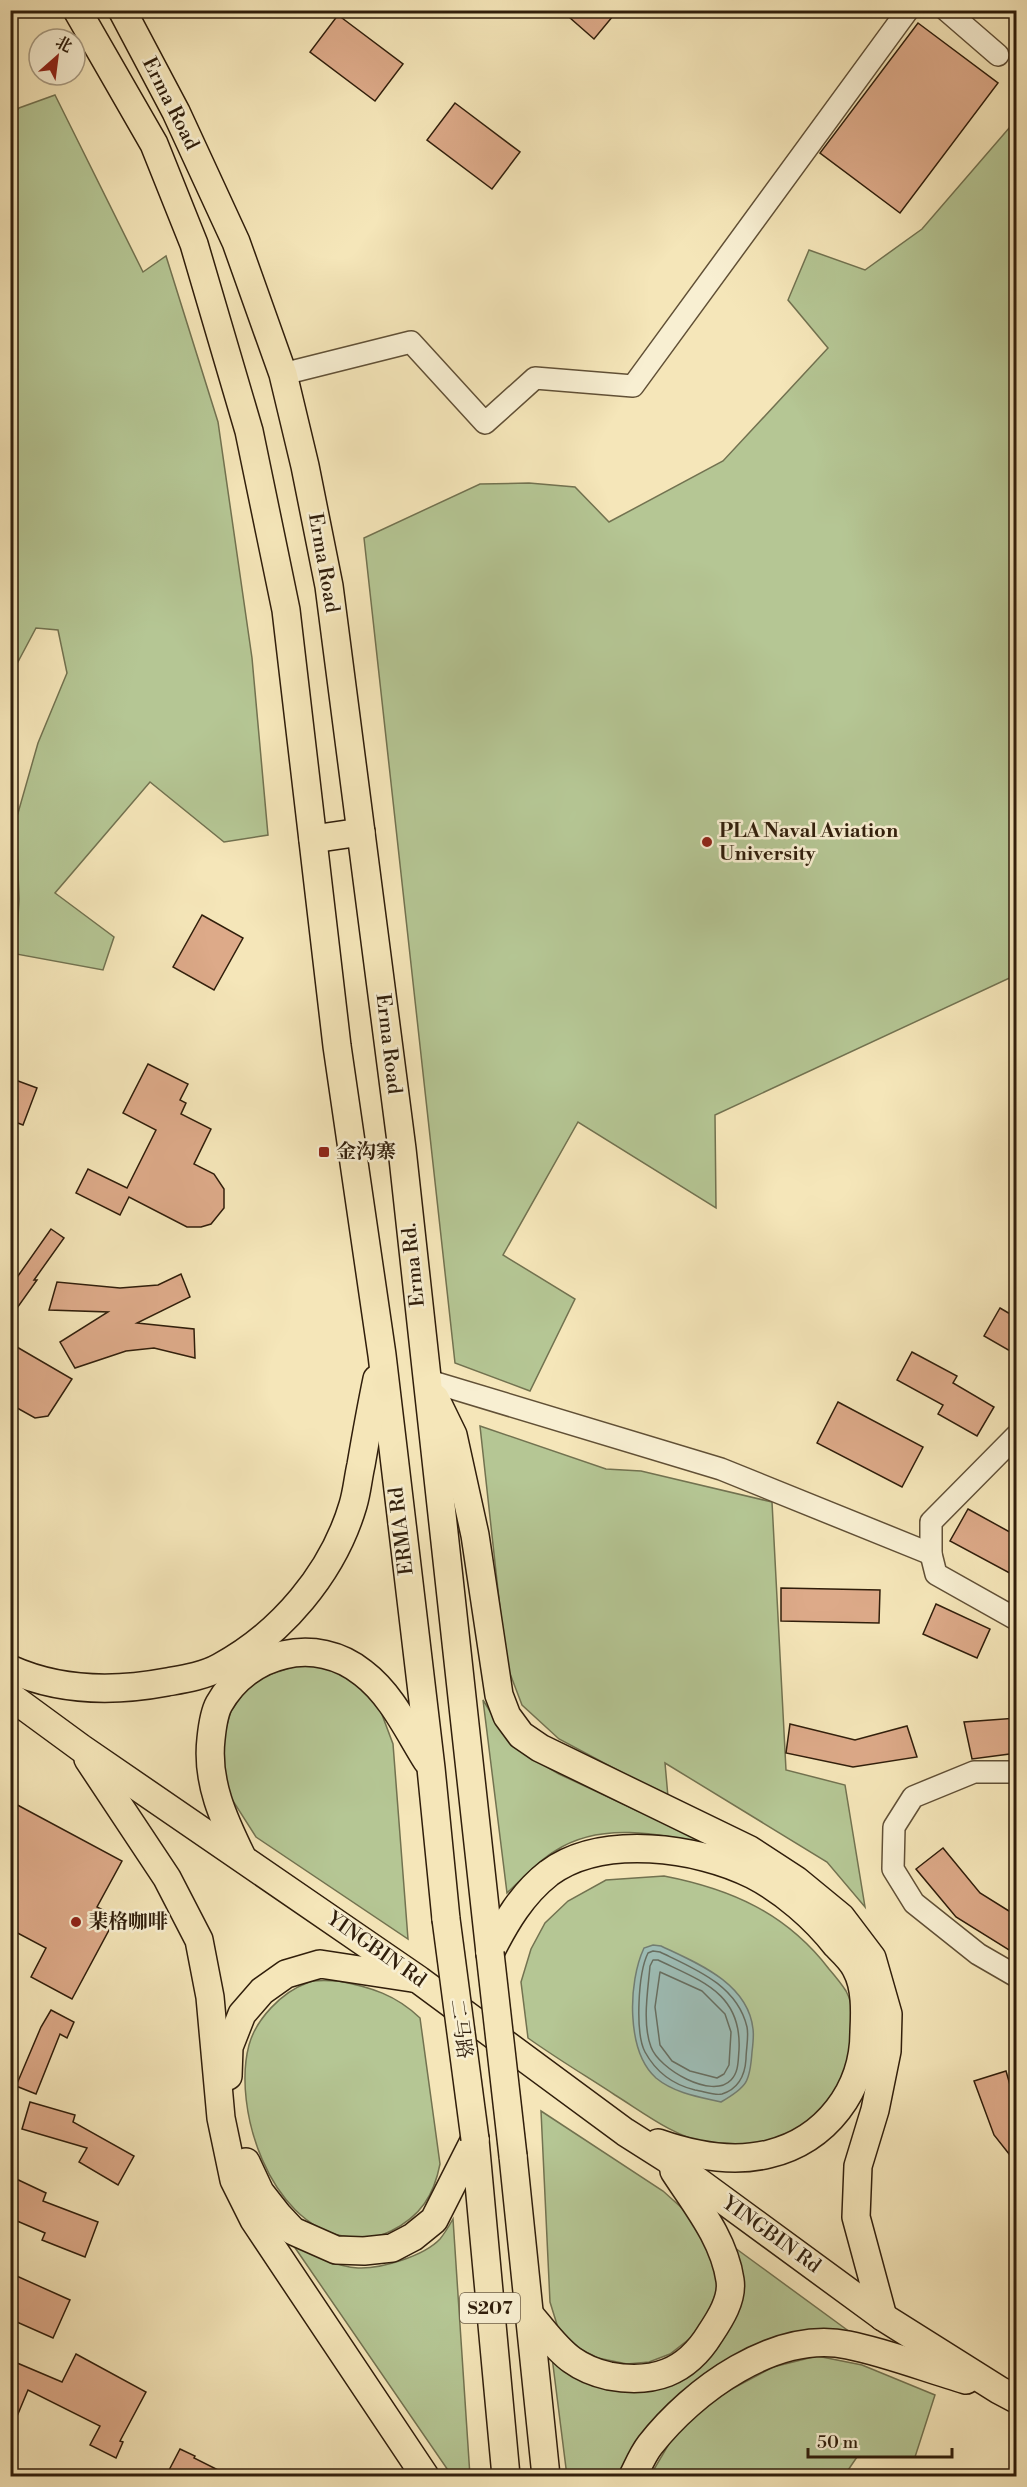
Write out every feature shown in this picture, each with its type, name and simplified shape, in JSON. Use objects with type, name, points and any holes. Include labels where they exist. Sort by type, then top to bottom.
[{"type":"main road","name":"Erma Road","points":[[77,10],[154,144],[194,244],[249,431],[286,610],[337,1047],[381,1355]]},
{"type":"main road","name":"Erma Road","points":[[122,10],[176,112],[236,243],[283,374],[305,466],[329,586],[361,832]]},
{"type":"main road","points":[[313,839],[361,832]]},
{"type":"main road","name":"Erma Rd.","points":[[361,832],[402,1149],[426,1380]]},
{"type":"main road","points":[[10,1669],[68,1687],[112,1690],[142,1687],[183,1679],[218,1668],[277,1627],[301,1600],[326,1565],[353,1505],[381,1355]]},
{"type":"main road","name":"ERMA Rd","points":[[381,1355],[431,1768],[446,1919]]},
{"type":"main road","points":[[426,1380],[453,1435],[475,1535],[499,1695],[507,1716],[521,1735],[566,1761],[759,1856],[796,1880],[841,1917],[872,1958],[888,2014],[887,2051],[875,2110],[858,2166],[856,2217],[883,2317]]},
{"type":"main road","name":"ERMA Rd","points":[[426,1380],[490,1953]]},
{"type":"main road","points":[[243,1858],[219,1810],[211,1770],[211,1740],[218,1706],[236,1680],[256,1664],[284,1654],[311,1651],[339,1658],[362,1672],[383,1690],[431,1768]]},
{"type":"main road","name":"YINGBIN Rd","points":[[10,1696],[81,1748],[419,1980],[625,2132],[666,2158],[883,2317],[1008,2394]]},
{"type":"main road","points":[[81,1748],[166,1878],[199,1940],[210,1997],[221,2118],[234,2180],[263,2234],[425,2476]]},
{"type":"main road","points":[[490,1953],[504,1924],[520,1902],[549,1874],[571,1861],[606,1851],[672,1850],[722,1862],[754,1875],[782,1894],[825,1931],[857,1970],[865,2003],[864,2050],[850,2093],[832,2117],[802,2141],[769,2154],[728,2158],[686,2153],[625,2132]]},
{"type":"main road","name":"二马路","points":[[446,1919],[475,2139]]},
{"type":"main road","name":"二马路","points":[[490,1953],[528,2313]]},
{"type":"main road","points":[[419,1980],[320,1964],[286,1974],[261,1991],[242,2014],[229,2047],[228,2086],[235,2132],[260,2192],[293,2231],[336,2250],[364,2251],[392,2248],[413,2237],[434,2220],[475,2139]]},
{"type":"main road","name":"S207","points":[[475,2139],[506,2476]]},
{"type":"main road","points":[[528,2313],[571,2360],[595,2373],[630,2380],[654,2377],[677,2369],[700,2350],[727,2305],[730,2282],[722,2247],[666,2158]]},
{"type":"main road","name":"S207","points":[[528,2313],[546,2476]]},
{"type":"main road","points":[[633,2476],[649,2446],[686,2405],[724,2376],[780,2349],[815,2343],[847,2345],[1008,2394]]},
{"type":"street","points":[[283,374],[411,342],[485,423],[535,378],[633,386],[908,10]]},
{"type":"street","points":[[946,10],[998,55]]},
{"type":"street","points":[[426,1380],[722,1469],[931,1554]]},
{"type":"street","points":[[1017,1436],[931,1521],[931,1554],[936,1574],[1017,1619]]},
{"type":"street","points":[[1017,1772],[974,1772],[913,1797],[894,1827],[893,1869],[914,1903],[978,1954],[1017,1976]]},
{"type":"green space","points":[[55,95],[143,272],[166,256],[218,422],[252,658],[268,835],[224,842],[150,782],[55,893],[114,937],[103,970],[16,954],[19,899],[16,820],[38,743],[67,673],[58,630],[36,628],[11,675],[10,119],[19,108]]},
{"type":"green space","name":"PLA Naval Aviation University","points":[[1016,120],[1016,975],[715,1115],[716,1208],[578,1122],[503,1255],[575,1299],[530,1391],[455,1363],[364,538],[480,484],[529,483],[575,487],[609,522],[723,461],[828,348],[788,300],[809,250],[865,270],[922,229]]},
{"type":"green space","points":[[480,1426],[606,1469],[641,1471],[772,1502],[786,1770],[845,1785],[865,1907],[827,1862],[665,1763],[668,1797],[559,1739],[522,1705],[506,1663]]},
{"type":"green space","points":[[314,1663],[341,1672],[361,1684],[378,1704],[393,1744],[408,1939],[256,1837],[226,1790],[220,1766],[224,1735],[231,1711],[245,1691],[265,1676]]},
{"type":"green space","points":[[483,1700],[498,1724],[533,1759],[559,1774],[638,1811],[725,1848],[661,1835],[617,1833],[595,1835],[574,1841],[548,1855],[507,1893]]},
{"type":"green space","points":[[664,1876],[689,1881],[734,1896],[776,1918],[812,1949],[846,1991],[853,2013],[854,2030],[852,2053],[844,2077],[833,2098],[818,2115],[800,2128],[779,2138],[757,2144],[732,2145],[694,2140],[659,2123],[528,2038],[521,1982],[531,1949],[545,1923],[568,1901],[606,1880]]},
{"type":"green space","points":[[314,1981],[338,1981],[382,1993],[402,2003],[420,2018],[440,2164],[430,2195],[418,2211],[401,2225],[385,2234],[373,2237],[343,2236],[317,2227],[295,2210],[277,2187],[262,2160],[252,2130],[246,2100],[245,2071],[249,2045],[252,2035],[264,2016],[288,1993],[298,1987]]},
{"type":"green space","points":[[541,2111],[663,2191],[693,2218],[719,2273],[716,2293],[707,2315],[693,2336],[670,2354],[649,2362],[627,2364],[598,2358],[576,2347],[559,2331],[550,2302]]},
{"type":"green space","points":[[453,2219],[470,2476],[452,2476],[289,2239],[331,2262],[349,2267],[367,2268],[390,2264],[424,2251],[440,2239]]},
{"type":"green space","points":[[731,2245],[865,2343],[806,2339],[632,2453],[616,2476],[567,2476],[552,2357],[574,2374],[701,2363],[719,2346],[730,2324]]},
{"type":"green space","points":[[817,2356],[862,2365],[935,2395],[915,2457],[857,2457],[844,2476],[650,2476],[673,2437],[711,2400],[773,2367]]},
{"type":"water","points":[[653,1945],[661,1946],[690,1960],[719,1977],[742,1999],[749,2013],[753,2037],[748,2077],[737,2092],[721,2102],[687,2094],[663,2083],[646,2066],[639,2051],[633,2016],[635,1979],[644,1948]]},
{"type":"building","points":[[561,10],[618,10],[594,39]]},
{"type":"building","points":[[338,15],[403,64],[375,101],[310,52]]},
{"type":"building","points":[[918,23],[998,83],[900,213],[820,153]]},
{"type":"building","points":[[455,103],[520,152],[492,189],[427,140]]},
{"type":"building","points":[[202,915],[243,938],[214,990],[173,967]]},
{"type":"building","points":[[148,1064],[188,1084],[180,1100],[186,1103],[181,1114],[211,1129],[194,1164],[214,1174],[224,1189],[224,1208],[211,1224],[187,1227],[129,1197],[120,1215],[76,1193],[88,1169],[127,1188],[156,1130],[123,1113]]},
{"type":"building","points":[[10,1078],[37,1088],[23,1125],[10,1120]]},
{"type":"building","points":[[51,1229],[64,1238],[10,1318],[10,1271],[18,1276]]},
{"type":"building","points":[[181,1274],[190,1297],[137,1323],[194,1329],[195,1358],[154,1348],[126,1351],[75,1368],[60,1342],[108,1312],[49,1310],[57,1282],[120,1288],[158,1285]]},
{"type":"building","points":[[1000,1308],[1017,1318],[1017,1355],[984,1336]]},
{"type":"building","points":[[10,1343],[72,1379],[48,1416],[35,1418],[10,1404]]},
{"type":"building","points":[[912,1352],[957,1376],[953,1383],[994,1407],[977,1436],[938,1414],[943,1405],[897,1380]]},
{"type":"building","points":[[838,1402],[923,1447],[902,1487],[817,1443]]},
{"type":"building","points":[[968,1509],[1017,1536],[1017,1577],[950,1541]]},
{"type":"building","points":[[781,1588],[880,1590],[879,1623],[781,1621]]},
{"type":"building","points":[[936,1604],[990,1629],[977,1658],[923,1634]]},
{"type":"building","points":[[1017,1718],[1017,1753],[972,1759],[964,1722]]},
{"type":"building","points":[[790,1724],[855,1740],[907,1726],[917,1757],[853,1767],[786,1753]]},
{"type":"building","points":[[10,1801],[122,1861],[97,1907],[116,1917],[72,1999],[31,1977],[46,1948],[10,1929]]},
{"type":"building","points":[[943,1848],[980,1893],[1017,1916],[1017,1955],[956,1917],[916,1869]]},
{"type":"building","points":[[51,2010],[74,2022],[67,2038],[60,2034],[36,2094],[16,2086],[41,2027]]},
{"type":"building","points":[[1006,2071],[1017,2109],[1017,2164],[994,2135],[974,2081]]},
{"type":"building","points":[[30,2102],[75,2115],[73,2122],[134,2156],[118,2185],[79,2162],[87,2148],[22,2129]]},
{"type":"building","points":[[10,2176],[46,2193],[43,2201],[98,2222],[85,2257],[42,2240],[45,2233],[10,2218]]},
{"type":"building","points":[[10,2273],[70,2300],[53,2338],[10,2319]]},
{"type":"building","points":[[76,2354],[146,2392],[120,2441],[123,2442],[116,2458],[90,2445],[100,2426],[28,2390],[10,2433],[10,2360],[62,2382]]},
{"type":"building","points":[[180,2449],[195,2456],[194,2458],[230,2476],[166,2476]]},
{"type":"place","name":"PLA Naval Aviation University","points":[[707,842]]},
{"type":"place","name":"金沟寨","points":[[324,1152]]},
{"type":"place","name":"棐格咖啡","points":[[76,1922]]}]
